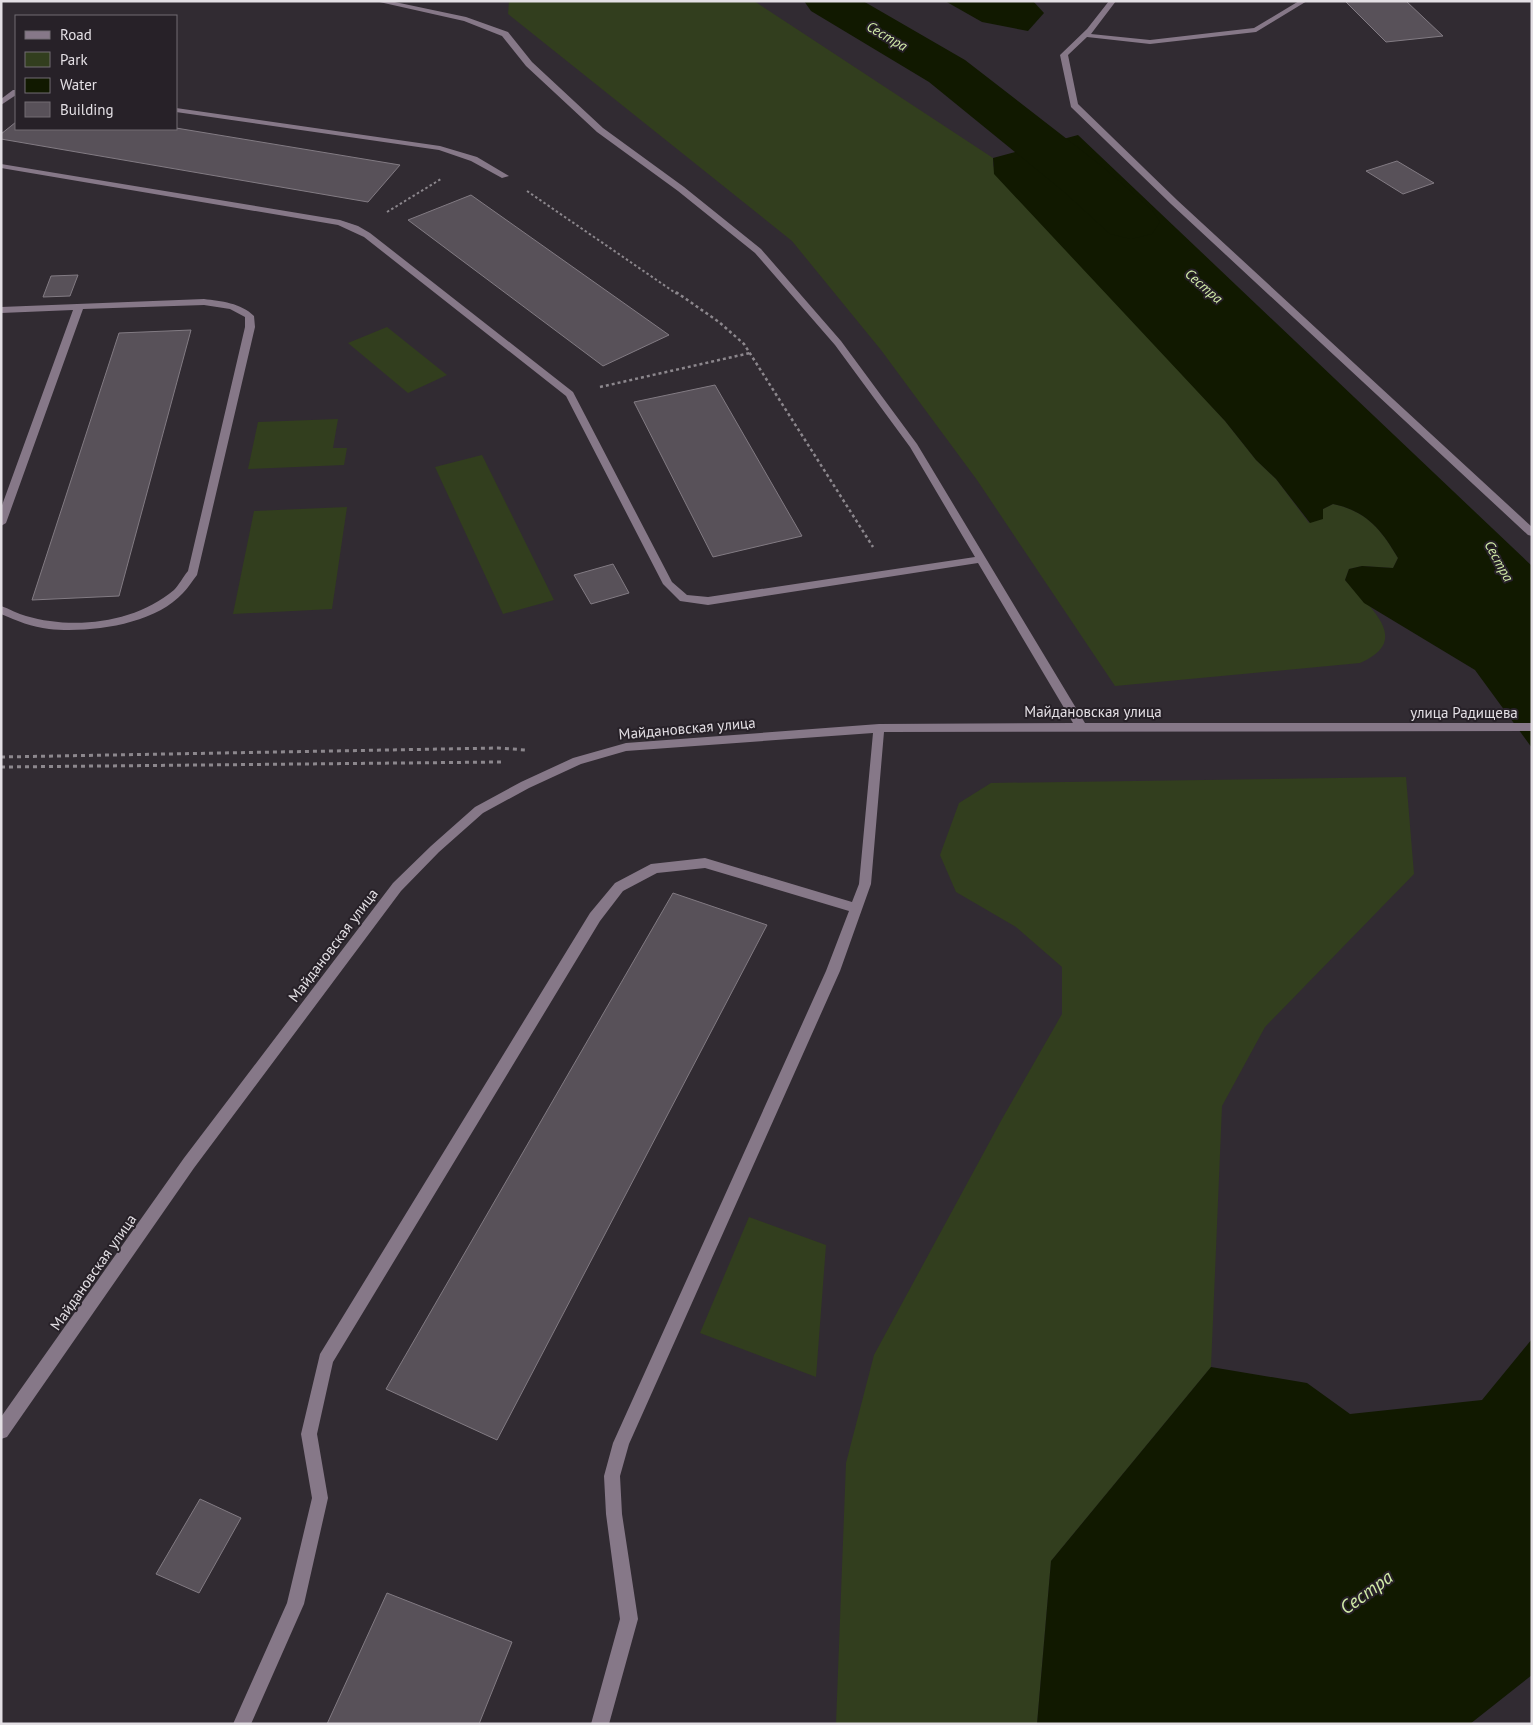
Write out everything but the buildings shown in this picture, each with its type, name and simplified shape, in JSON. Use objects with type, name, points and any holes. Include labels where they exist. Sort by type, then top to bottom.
[{"type":"street","points":[[378,1],[466,19],[505,34],[528,64],[600,130],[681,189],[758,251],[838,343],[914,446],[1082,728]]},
{"type":"street","points":[[1113,1],[1108,10],[1064,55],[1074,105],[1174,202],[1532,533]]},
{"type":"street","points":[[1085,35],[1150,42],[1256,30],[1304,1]]},
{"type":"street","points":[[1,103],[15,93]]},
{"type":"street","points":[[178,110],[440,148],[474,159],[505,176]]},
{"type":"street","points":[[1,166],[340,223],[358,230],[570,394],[668,584],[684,598],[708,601],[982,559]]},
{"type":"street","points":[[1,310],[204,302],[225,304],[241,310],[249,316],[250,327],[193,572],[187,585],[171,598],[150,610],[102,624],[54,627],[14,617],[1,610]]},
{"type":"street","points":[[1,523],[79,307]]},
{"type":"street","name":"Майдановская улица","points":[[1,1431],[189,1163],[397,887],[435,849],[479,810],[525,785],[577,761],[626,747],[879,728],[1396,727]]},
{"type":"street","name":"улица Радищева","points":[[1396,727],[1532,727]]},
{"type":"street","points":[[600,1724],[629,1619],[614,1514],[612,1476],[621,1443],[833,971],[865,884],[879,728]]},
{"type":"street","points":[[242,1724],[295,1604],[320,1498],[309,1434],[326,1359],[595,917],[619,887],[655,868],[706,864],[856,908]]},
{"type":"path","points":[[358,230],[474,159]]},
{"type":"path","points":[[505,176],[719,322],[744,344],[890,573]]},
{"type":"path","points":[[570,394],[750,353]]},
{"type":"path","points":[[1,757],[488,748],[528,750]]},
{"type":"path","points":[[1,767],[508,762]]},
{"type":"green space","points":[[509,1],[754,1],[993,158],[993,166],[1225,421],[1256,460],[1276,479],[1309,523],[1323,509],[1333,504],[1355,511],[1379,530],[1398,558],[1393,568],[1362,566],[1349,569],[1345,580],[1365,601],[1381,623],[1385,633],[1384,644],[1376,654],[1360,663],[1115,686],[977,480],[881,350],[792,241],[508,14]]},
{"type":"green space","points":[[387,327],[447,375],[408,393],[348,343]]},
{"type":"green space","points":[[338,419],[333,448],[347,448],[344,465],[248,469],[258,422]]},
{"type":"green space","points":[[482,455],[554,600],[503,614],[435,467]]},
{"type":"green space","points":[[347,507],[332,609],[233,614],[254,511]]},
{"type":"green space","points":[[1406,777],[1414,874],[1265,1027],[1222,1106],[1211,1367],[1051,1561],[1037,1724],[836,1724],[846,1463],[874,1355],[1002,1119],[1062,1014],[1062,967],[1016,927],[956,892],[940,855],[959,803],[991,783]]},
{"type":"green space","points":[[749,1217],[826,1245],[816,1377],[700,1333]]},
{"type":"water","points":[[945,1],[1033,1],[1044,13],[1028,31],[982,22]]},
{"type":"water","points":[[1078,135],[1532,566],[1532,748],[1475,670],[1364,603],[1345,580],[1349,569],[1362,566],[1393,568],[1398,558],[1379,530],[1355,511],[1333,504],[1323,509],[1323,519],[1310,523],[1276,479],[1256,460],[1225,421],[994,174],[993,158]]},
{"type":"water","points":[[1532,1339],[1532,1675],[1470,1724],[1037,1724],[1051,1561],[1211,1367],[1307,1383],[1350,1414],[1482,1400]]},
{"type":"waterway","name":"Сестра","points":[[828,1],[947,71],[1083,179],[1131,222]]}]
